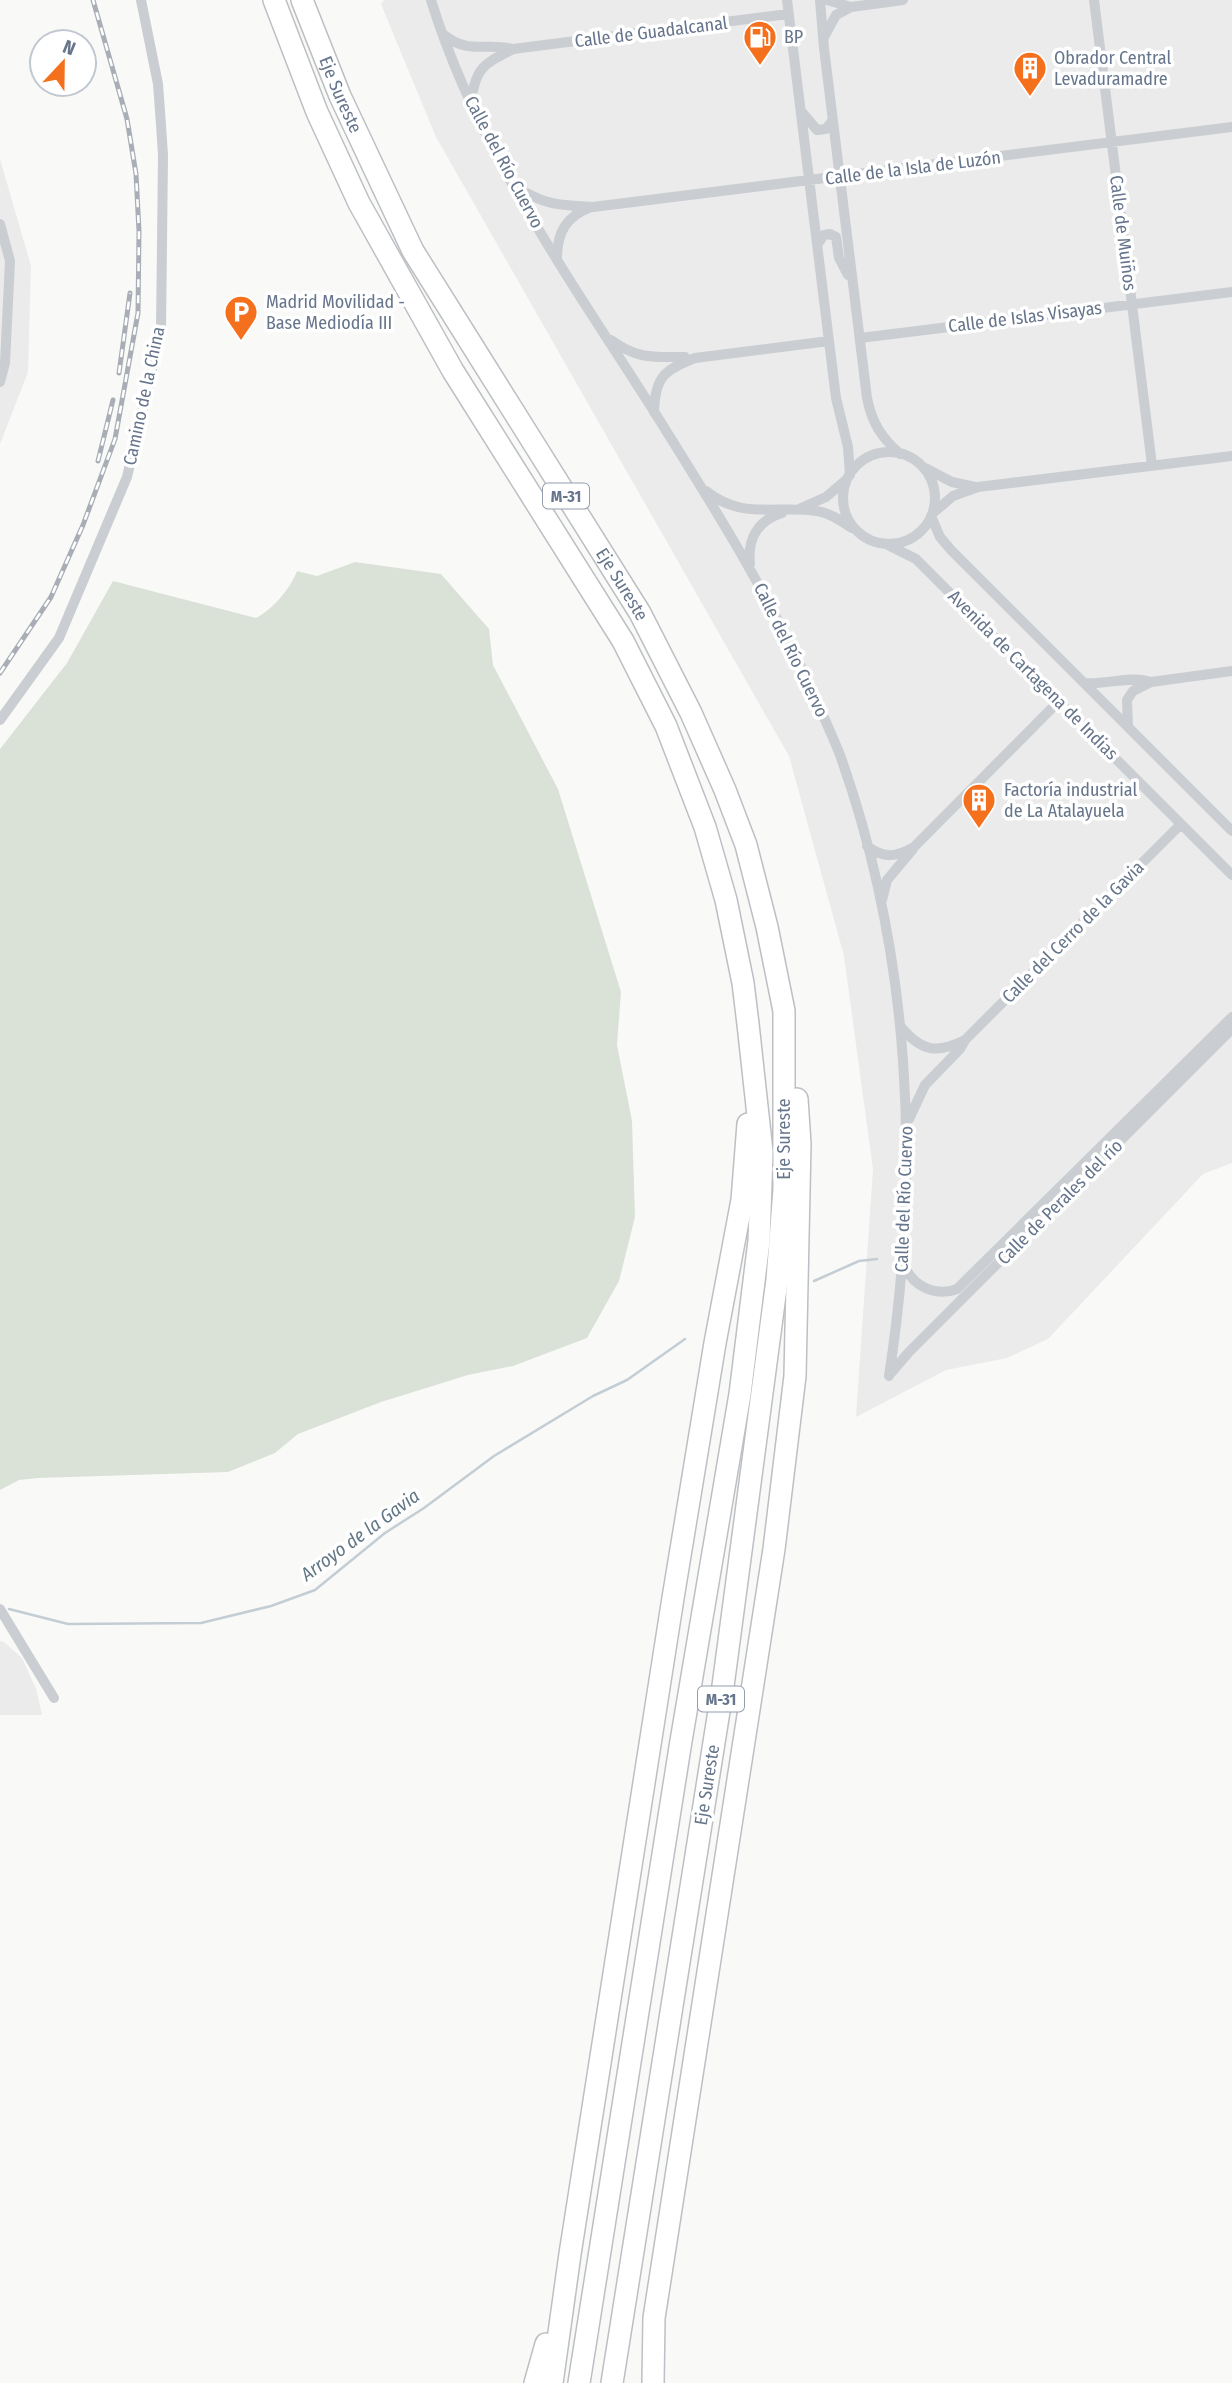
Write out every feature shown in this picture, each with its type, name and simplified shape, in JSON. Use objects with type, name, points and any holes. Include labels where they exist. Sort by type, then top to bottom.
[{"type":"highway","name":"Eje Sureste","points":[[274,0],[317,112],[359,203],[453,371],[623,641],[666,726],[705,827],[726,900],[743,983],[762,1152],[759,1241],[740,1394],[681,1741],[579,2383]]},
{"type":"highway","name":"Eje Sureste","points":[[302,0],[340,96],[414,251],[640,613],[691,713],[746,845],[767,927],[784,1011],[784,1189],[777,1280],[723,1686],[612,2383]]},
{"type":"highway","points":[[653,2383],[654,2318],[666,2256],[774,1549],[795,1376],[800,1144],[794,1066],[784,1011]]},
{"type":"highway","points":[[552,2383],[570,2253],[678,1571],[715,1343],[742,1200],[748,1144],[748,1024]]},
{"type":"highway","points":[[535,2383],[570,2253]]},
{"type":"highway","points":[[665,2383],[661,2338],[666,2256]]},
{"type":"street","name":"Camino de la China","points":[[0,720],[59,638],[127,477],[161,330],[163,145],[158,84],[141,0]]},
{"type":"street","name":"Calle del Río Cuervo","points":[[430,0],[471,101],[514,186],[556,258],[751,567],[792,645],[839,754],[867,846],[881,904],[901,1027],[907,1125],[907,1183],[903,1262],[889,1376]]},
{"type":"street","points":[[787,0],[836,398],[848,447],[849,477]]},
{"type":"street","points":[[820,0],[852,284],[867,398],[875,427],[900,454],[952,482],[978,487]]},
{"type":"street","points":[[827,0],[851,7]]},
{"type":"street","points":[[823,40],[831,22],[842,10],[903,0]]},
{"type":"street","name":"Calle de Muiños","points":[[1094,0],[1152,465]]},
{"type":"street","name":"Calle de Guadalcanal","points":[[471,101],[480,69],[493,58],[513,49],[788,14]]},
{"type":"street","name":"Calle de Guadalcanal","points":[[443,34],[451,41],[469,48],[500,46],[513,49]]},
{"type":"street","points":[[800,109],[817,130],[826,129],[832,121]]},
{"type":"street","name":"Calle de la Isla de Luzón","points":[[514,186],[535,198],[557,205],[593,206],[1232,127]]},
{"type":"street","name":"Calle de la Isla de Luzón","points":[[556,258],[558,240],[566,224],[573,216],[593,206]]},
{"type":"street","points":[[0,224],[10,261],[5,363],[0,382]]},
{"type":"street","points":[[817,245],[824,235],[836,236],[839,258],[852,284]]},
{"type":"street","name":"Calle de Islas Visayas","points":[[860,338],[1232,292]]},
{"type":"street","points":[[605,335],[628,351],[657,359],[695,358],[829,341]]},
{"type":"street","points":[[654,413],[656,389],[664,375],[676,365],[695,358]]},
{"type":"street","points":[[857,531],[847,516],[844,503],[844,491],[849,477],[855,467],[870,456],[900,454]]},
{"type":"street","points":[[701,487],[736,508],[822,512],[876,542],[886,544],[899,543],[919,534],[932,514],[953,496],[978,487],[1232,456]]},
{"type":"street","points":[[919,464],[929,475],[934,488],[932,514]]},
{"type":"street","points":[[751,567],[750,545],[756,530],[770,517],[826,497],[849,477]]},
{"type":"street","name":"Avenida de Cartagena de Indias","points":[[932,514],[943,542],[1232,831]]},
{"type":"street","name":"Avenida de Cartagena de Indias","points":[[886,544],[916,559],[1232,875]]},
{"type":"street","points":[[1128,727],[1127,700],[1133,691],[1151,682],[1232,671]]},
{"type":"street","points":[[1084,683],[1108,684],[1140,679],[1151,682]]},
{"type":"street","points":[[881,904],[887,880],[914,847],[1059,701]]},
{"type":"street","name":"Calle del Cerro de la Gavia","points":[[907,1125],[914,1104],[925,1085],[960,1049],[965,1040],[1181,824]]},
{"type":"street","points":[[867,846],[888,856],[899,855],[914,847]]},
{"type":"street","name":"Calle de Perales del río","points":[[903,1262],[908,1273],[926,1289],[941,1293],[957,1289],[1232,1017]]},
{"type":"street","points":[[901,1027],[920,1045],[935,1049],[949,1047],[965,1040]]},
{"type":"street","name":"Calle de Perales del río","points":[[889,1376],[909,1352],[1232,1029]]},
{"type":"street","points":[[0,1609],[54,1698]]},
{"type":"shaded area","points":[[384,0],[1232,0],[1232,1163],[1203,1174],[1048,1339],[1007,1358],[946,1370],[856,1417],[873,1169],[844,956],[789,756],[436,137],[381,4]]},
{"type":"shaded area","points":[[0,159],[31,266],[28,372],[0,444]]},
{"type":"shaded area","points":[[355,562],[441,574],[489,629],[493,665],[558,789],[621,992],[617,1045],[632,1121],[635,1217],[619,1281],[587,1338],[513,1366],[468,1375],[381,1402],[298,1434],[275,1453],[228,1472],[38,1478],[19,1480],[0,1490],[0,749],[67,663],[113,581],[256,618],[280,598],[297,571],[317,576]]},
{"type":"shaded area","points":[[0,1641],[22,1658],[36,1689],[42,1715],[0,1715]]},
{"type":"waterway","name":"Arroyo de la Gavia","points":[[814,1281],[859,1261],[877,1259]]},
{"type":"waterway","name":"Arroyo de la Gavia","points":[[9,1609],[68,1624],[201,1623],[271,1606],[315,1590],[385,1533],[494,1456],[593,1396],[627,1380],[685,1339]]},
{"type":"railway","points":[[0,673],[51,597],[83,525],[115,439],[138,313],[139,231],[136,174],[127,119],[93,0]]},
{"type":"railway","points":[[119,373],[130,293]]},
{"type":"railway","points":[[98,461],[113,400]]},
{"type":"place","name":"BP","points":[[760,67]]},
{"type":"place","name":"Obrador Central Levaduramadre","points":[[1030,98]]},
{"type":"place","name":"Madrid Movilidad - Base Mediodía III","points":[[241,342]]},
{"type":"place","name":"Factoría industrial de La Atalayuela","points":[[979,830]]}]
